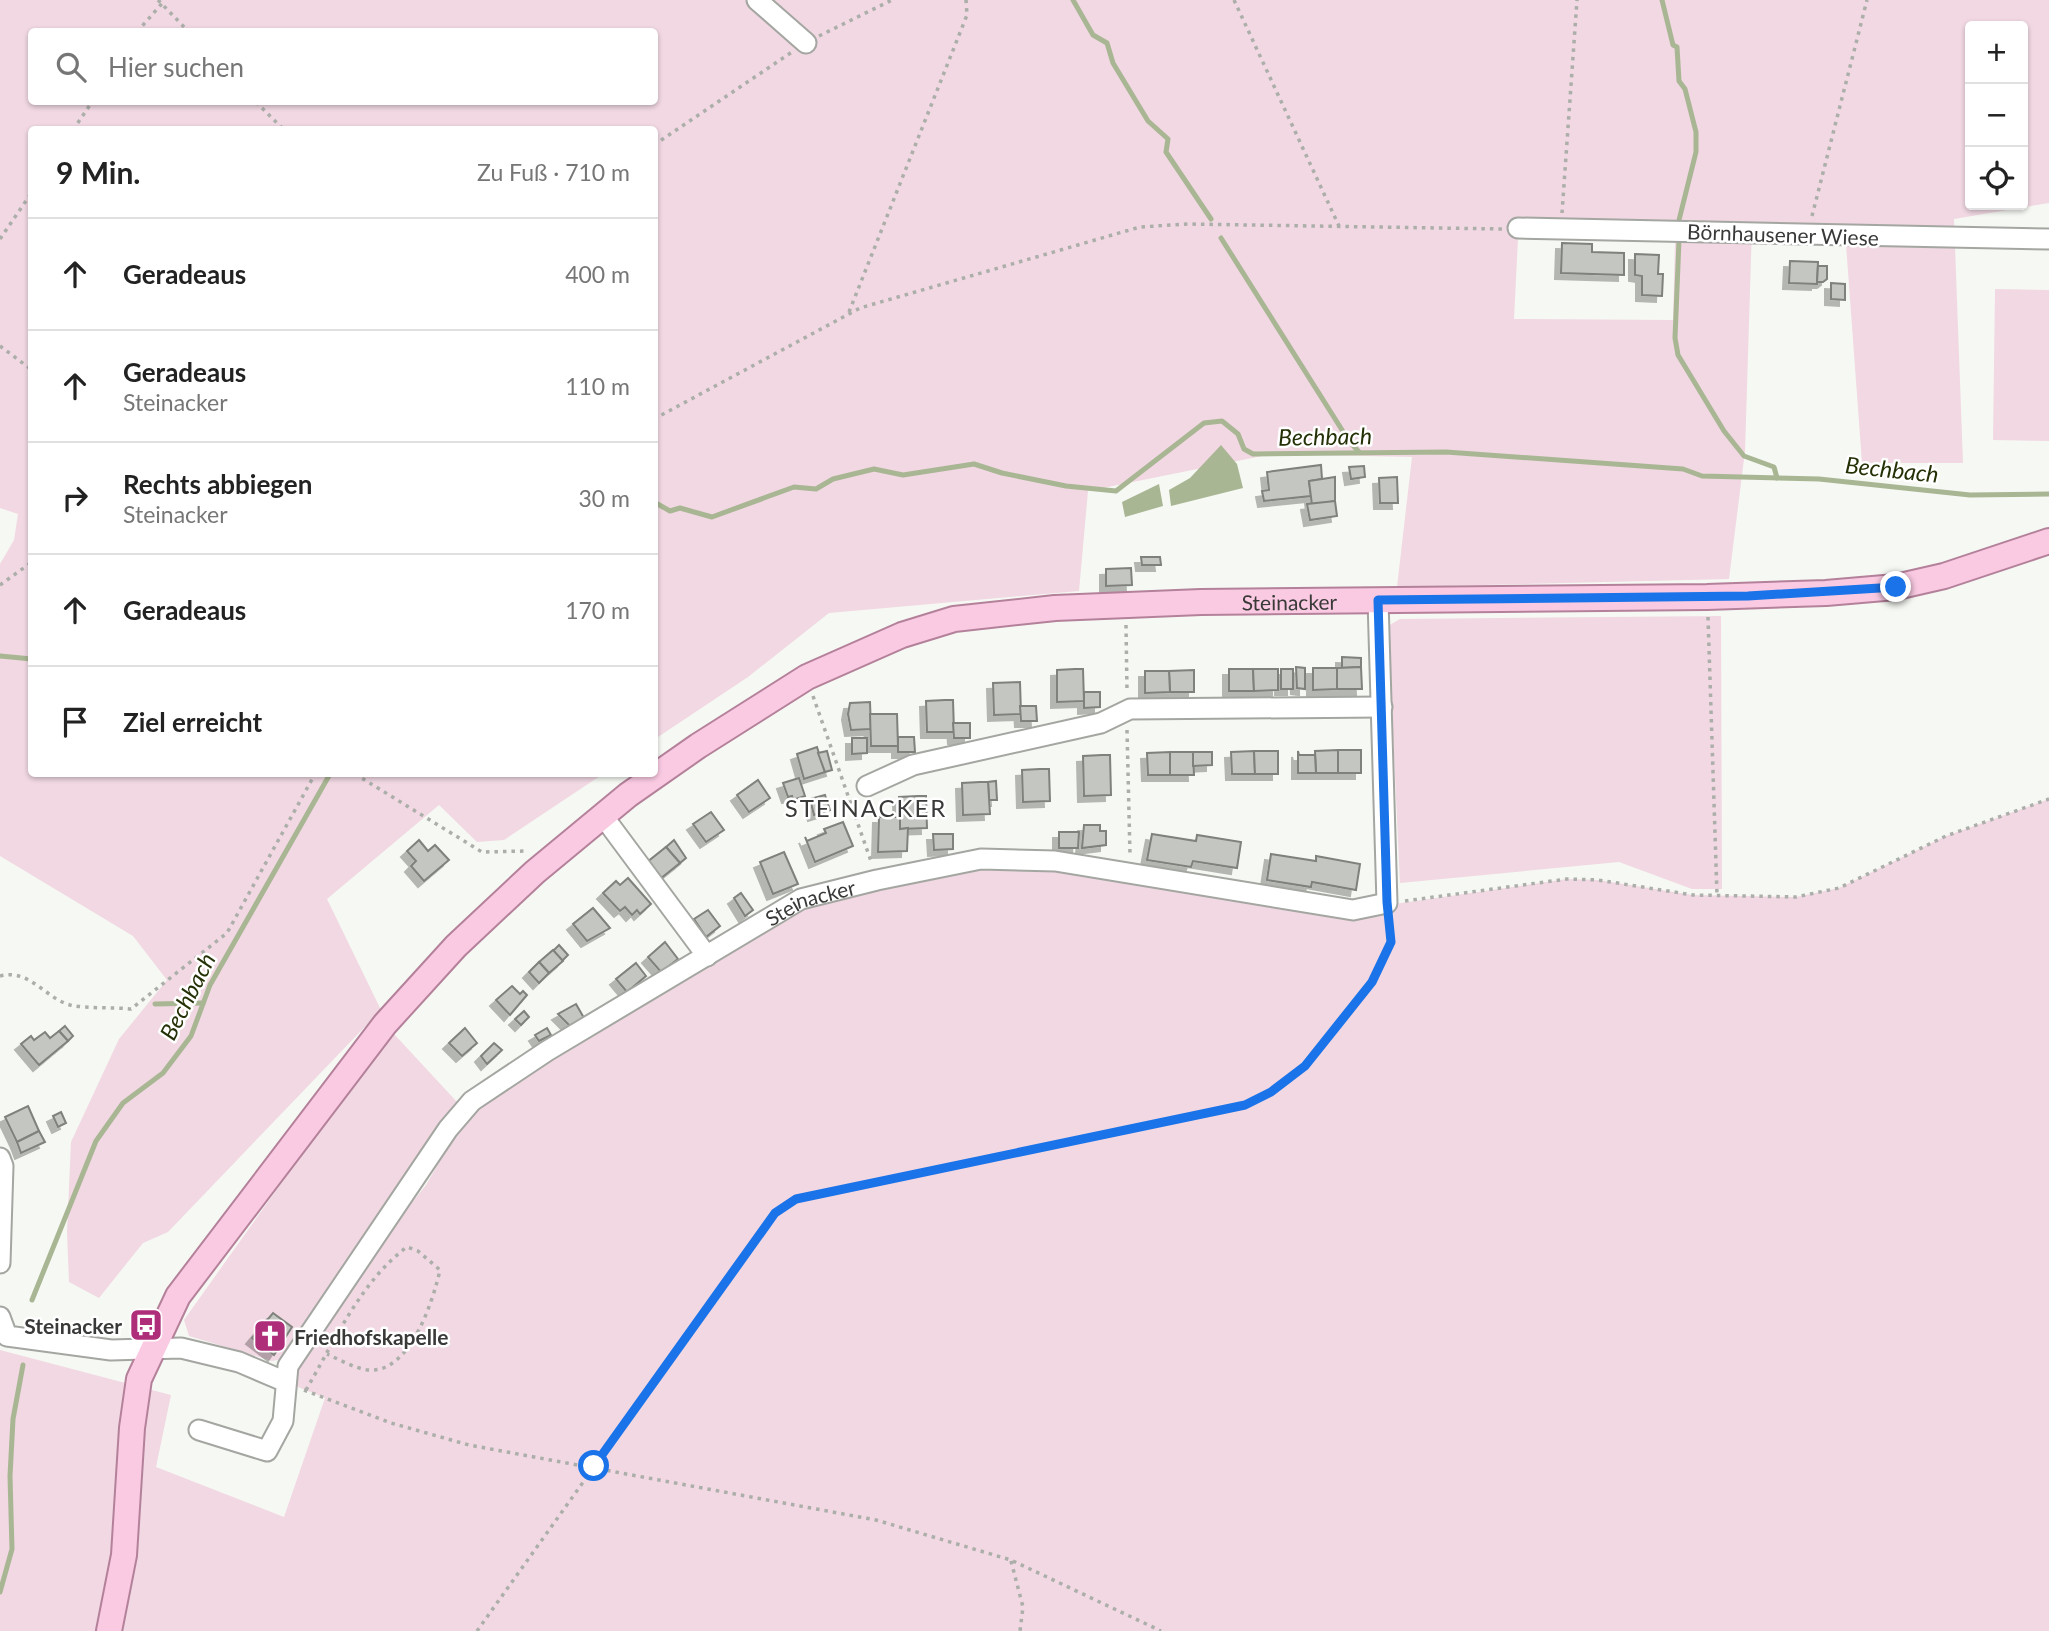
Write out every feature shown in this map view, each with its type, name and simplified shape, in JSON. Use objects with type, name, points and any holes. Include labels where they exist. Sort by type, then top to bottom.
[{"type":"main road","name":"Steinacker","points":[[658,775],[698,746],[807,677],[902,635],[954,619],[1055,608],[1126,605],[1707,597],[1896,587],[1944,576],[2049,541]]},
{"type":"main road","name":"Steinacker","points":[[108,1631],[124,1555],[132,1428],[139,1379],[178,1296],[385,1024],[456,946],[564,848],[656,777]]},
{"type":"street","points":[[757,0],[806,43]]},
{"type":"street","name":"Börnhausener Wiese","points":[[1517,228],[2049,239]]},
{"type":"street","points":[[1378,600],[1387,902]]},
{"type":"street","points":[[867,786],[913,765],[1101,723],[1127,710],[1382,707]]},
{"type":"street","points":[[603,816],[707,956]]},
{"type":"street","name":"Steinacker","points":[[199,1430],[267,1451],[283,1420],[288,1366],[448,1129],[472,1101],[547,1051],[801,899],[981,859],[1055,861],[1353,910],[1387,902]]},
{"type":"street","points":[[0,1158],[4,1166],[0,1263]]},
{"type":"street","points":[[0,1317],[7,1336],[111,1350],[181,1348],[239,1362],[286,1382]]},
{"type":"path","points":[[658,142],[806,43],[892,0]]},
{"type":"path","points":[[848,313],[967,15],[966,0]]},
{"type":"path","points":[[1234,0],[1339,226]]},
{"type":"path","points":[[1561,229],[1577,0]]},
{"type":"path","points":[[1807,235],[1867,0]]},
{"type":"path","points":[[140,28],[161,1],[185,28]]},
{"type":"path","points":[[76,126],[90,105]]},
{"type":"path","points":[[259,105],[280,126]]},
{"type":"path","points":[[0,239],[28,198]]},
{"type":"path","points":[[658,417],[848,313],[1140,228],[1188,224],[1517,228]]},
{"type":"path","points":[[0,346],[28,367]]},
{"type":"path","points":[[0,585],[28,565]]},
{"type":"path","points":[[1707,597],[1717,895]]},
{"type":"path","points":[[1126,605],[1130,872]]},
{"type":"path","points":[[807,677],[877,880]]},
{"type":"path","points":[[0,976],[9,973],[32,981],[69,1005],[131,1009],[227,933],[312,777]]},
{"type":"path","points":[[360,777],[482,852],[564,848]]},
{"type":"path","points":[[477,1631],[775,1213],[796,1199],[1245,1105],[1271,1092],[1305,1066],[1372,982],[1391,942],[1387,902],[1567,879],[1598,880],[1693,895],[1796,897],[1839,888],[1946,836],[2049,799]]},
{"type":"path","points":[[306,1390],[327,1354],[378,1273],[396,1255],[407,1247],[418,1251],[440,1270],[434,1296],[419,1332],[402,1354],[384,1367],[369,1370],[327,1354]]},
{"type":"path","points":[[286,1382],[391,1423],[469,1446],[594,1466],[876,1520],[1011,1560],[1161,1631]]},
{"type":"path","points":[[1011,1560],[1023,1606],[1020,1631]]},
{"type":"shaded area","points":[[0,0],[2049,0],[2049,203],[2028,207],[2028,21],[1965,21],[1965,210],[2007,210],[1954,219],[1963,463],[1862,463],[1846,244],[1752,226],[1745,451],[1729,579],[1397,587],[1412,457],[1272,454],[1088,491],[1079,591],[829,613],[748,677],[658,737],[658,126],[28,126],[28,777],[598,777],[504,840],[477,842],[439,805],[327,899],[381,1010],[168,1232],[143,1243],[99,1298],[69,1282],[67,1232],[71,1142],[119,1039],[167,980],[133,936],[0,856],[0,564],[14,540],[18,514],[0,508]],"holes":[[[1518,238],[1675,241],[1673,320],[1514,319]]]},
{"type":"shaded area","points":[[1995,289],[2049,290],[2049,441],[1993,440]]},
{"type":"shaded area","points":[[1221,445],[1237,464],[1243,488],[1171,506],[1169,490],[1190,478]]},
{"type":"shaded area","points":[[1159,484],[1163,506],[1125,517],[1122,502]]},
{"type":"shaded area","points":[[1721,616],[1722,889],[1692,889],[1619,862],[1400,883],[1388,626],[1400,619]]},
{"type":"shaded area","points":[[2049,799],[2049,1631],[0,1631],[0,1350],[171,1395],[156,1467],[284,1517],[325,1398],[286,1382],[323,1314],[426,1185],[468,1112],[801,899],[981,859],[1353,910],[1567,879],[1598,880],[1693,895],[1796,897],[1839,888],[1946,836]]},
{"type":"shaded area","points":[[394,1034],[457,1102],[420,1161],[282,1359],[272,1361],[189,1336],[184,1320],[361,1071]]},
{"type":"building","points":[[1562,243],[1592,244],[1592,252],[1624,253],[1624,275],[1561,273]]},
{"type":"building","points":[[1635,254],[1659,255],[1658,274],[1663,274],[1662,296],[1642,295],[1642,276],[1635,275]]},
{"type":"building","points":[[1790,261],[1818,262],[1817,284],[1789,283]]},
{"type":"building","points":[[1818,266],[1827,266],[1827,279],[1823,282],[1817,282]]},
{"type":"building","points":[[1831,283],[1845,284],[1845,300],[1831,299]]},
{"type":"building","points":[[1321,465],[1322,479],[1309,481],[1311,496],[1264,501],[1262,491],[1269,490],[1267,472]]},
{"type":"building","points":[[1364,466],[1365,477],[1351,479],[1349,467]]},
{"type":"building","points":[[1335,477],[1335,501],[1312,505],[1309,481]]},
{"type":"building","points":[[1397,477],[1398,503],[1380,503],[1379,478]]},
{"type":"building","points":[[1335,501],[1337,516],[1310,520],[1307,504]]},
{"type":"building","points":[[1141,557],[1160,557],[1161,565],[1142,565]]},
{"type":"building","points":[[1131,568],[1132,585],[1106,586],[1106,569]]},
{"type":"building","points":[[1342,657],[1361,658],[1361,667],[1342,668]]},
{"type":"building","points":[[1296,667],[1305,668],[1305,689],[1297,688]]},
{"type":"building","points":[[1361,667],[1362,689],[1337,689],[1337,668]]},
{"type":"building","points":[[1313,668],[1337,668],[1337,689],[1313,690]]},
{"type":"building","points":[[1083,669],[1084,701],[1057,702],[1057,670]]},
{"type":"building","points":[[1229,669],[1253,669],[1254,691],[1229,691]]},
{"type":"building","points":[[1253,669],[1278,669],[1278,690],[1254,691]]},
{"type":"building","points":[[1281,669],[1293,669],[1293,689],[1281,689]]},
{"type":"building","points":[[1194,670],[1194,692],[1170,692],[1169,671]]},
{"type":"building","points":[[1145,671],[1169,671],[1170,692],[1145,693]]},
{"type":"building","points":[[1020,682],[1021,714],[994,715],[993,683]]},
{"type":"building","points":[[1084,692],[1100,692],[1100,707],[1084,708]]},
{"type":"building","points":[[953,700],[954,732],[927,732],[926,701]]},
{"type":"building","points":[[870,702],[871,729],[851,730],[848,714],[850,703]]},
{"type":"building","points":[[1020,706],[1036,706],[1037,721],[1021,721]]},
{"type":"building","points":[[870,714],[897,714],[898,746],[871,746]]},
{"type":"building","points":[[953,723],[970,723],[970,738],[954,738]]},
{"type":"building","points":[[898,737],[914,737],[915,752],[898,752]]},
{"type":"building","points":[[852,738],[867,738],[867,753],[852,754]]},
{"type":"building","points":[[817,747],[825,772],[804,779],[797,754]]},
{"type":"building","points":[[1338,750],[1361,750],[1361,773],[1338,773]]},
{"type":"building","points":[[1338,750],[1338,773],[1316,773],[1315,751]]},
{"type":"building","points":[[827,751],[832,770],[825,772],[818,753]]},
{"type":"building","points":[[1254,751],[1255,774],[1232,774],[1231,752]]},
{"type":"building","points":[[1254,751],[1278,751],[1278,774],[1255,774]]},
{"type":"building","points":[[1298,751],[1299,755],[1315,755],[1316,773],[1298,773]]},
{"type":"building","points":[[1170,752],[1170,775],[1148,775],[1147,753]]},
{"type":"building","points":[[1170,752],[1193,752],[1194,775],[1170,775]]},
{"type":"building","points":[[1193,752],[1212,752],[1212,765],[1193,766]]},
{"type":"building","points":[[1110,755],[1111,795],[1084,796],[1083,756]]},
{"type":"building","points":[[1049,769],[1050,801],[1023,802],[1022,770]]},
{"type":"building","points":[[799,778],[805,796],[793,800],[792,796],[788,797],[783,783]]},
{"type":"building","points":[[758,780],[770,798],[749,812],[737,795]]},
{"type":"building","points":[[996,781],[997,800],[989,800],[988,782]]},
{"type":"building","points":[[988,782],[990,814],[963,815],[962,783]]},
{"type":"building","points":[[825,795],[830,810],[814,815],[810,799]]},
{"type":"building","points":[[926,796],[927,828],[900,829],[899,797]]},
{"type":"building","points":[[711,812],[724,830],[706,842],[693,824]]},
{"type":"building","points":[[879,817],[900,817],[900,829],[908,828],[907,851],[878,852]]},
{"type":"building","points":[[843,822],[853,846],[815,862],[805,837],[807,841],[826,833],[824,829]]},
{"type":"building","points":[[1084,825],[1100,825],[1100,831],[1106,831],[1106,845],[1082,848]]},
{"type":"building","points":[[1059,832],[1079,832],[1078,848],[1059,848]]},
{"type":"building","points":[[933,834],[953,834],[953,849],[934,850]]},
{"type":"building","points":[[1152,834],[1196,841],[1197,835],[1241,842],[1237,868],[1193,861],[1191,867],[1147,860]]},
{"type":"building","points":[[419,840],[428,851],[435,845],[449,860],[424,881],[411,866],[416,861],[407,851]]},
{"type":"building","points":[[674,840],[686,858],[680,863],[666,847]]},
{"type":"building","points":[[666,847],[680,863],[660,879],[646,863]]},
{"type":"building","points":[[784,852],[798,884],[773,894],[760,862]]},
{"type":"building","points":[[1271,854],[1316,861],[1316,856],[1360,864],[1356,890],[1312,882],[1311,887],[1267,880]]},
{"type":"building","points":[[628,878],[651,904],[640,914],[637,910],[632,915],[625,907],[620,911],[603,893],[616,881],[620,885]]},
{"type":"building","points":[[741,893],[753,910],[745,916],[734,898]]},
{"type":"building","points":[[593,908],[610,928],[587,941],[573,924]]},
{"type":"building","points":[[708,910],[720,926],[706,937],[694,919]]},
{"type":"building","points":[[665,942],[678,959],[661,972],[648,957]]},
{"type":"building","points":[[559,945],[568,955],[562,961],[553,951]]},
{"type":"building","points":[[553,950],[563,961],[549,973],[539,962]]},
{"type":"building","points":[[539,962],[549,973],[539,983],[529,972]]},
{"type":"building","points":[[636,963],[646,976],[627,992],[616,979]]},
{"type":"building","points":[[512,986],[520,994],[523,991],[527,995],[510,1015],[496,1000]]},
{"type":"building","points":[[576,1004],[584,1018],[570,1026],[558,1014]]},
{"type":"building","points":[[524,1011],[529,1017],[521,1025],[515,1019]]},
{"type":"building","points":[[65,1026],[73,1036],[68,1041],[59,1031]]},
{"type":"building","points":[[465,1028],[477,1043],[462,1056],[449,1043]]},
{"type":"building","points":[[547,1028],[551,1035],[539,1041],[535,1035]]},
{"type":"building","points":[[59,1031],[68,1041],[39,1065],[21,1044],[31,1036],[34,1040],[45,1032],[50,1038]]},
{"type":"building","points":[[494,1043],[502,1050],[487,1064],[481,1056]]},
{"type":"building","points":[[28,1106],[39,1131],[17,1142],[5,1117]]},
{"type":"building","points":[[61,1112],[66,1123],[58,1127],[53,1116]]},
{"type":"building","points":[[39,1131],[45,1142],[21,1153],[17,1142]]},
{"type":"building","name":"Friedhofskapelle","points":[[273,1313],[292,1327],[274,1355],[252,1338]]},
{"type":"waterway","points":[[1073,0],[1093,35],[1107,43],[1113,63],[1148,121],[1168,139],[1166,152],[1211,219]]},
{"type":"waterway","points":[[1662,0],[1673,45],[1677,47],[1679,81],[1685,89],[1696,132],[1696,152],[1678,224]]},
{"type":"waterway","points":[[1221,238],[1349,441],[1359,452]]},
{"type":"waterway","points":[[1679,240],[1675,338],[1678,355],[1724,431],[1744,456],[1774,467],[1777,478]]},
{"type":"waterway","name":"Bechbach","points":[[658,504],[670,511],[680,508],[712,517],[794,487],[816,489],[833,479],[874,469],[903,475],[974,464],[1002,473],[1066,486],[1116,491],[1204,423],[1222,421],[1238,434],[1244,449],[1253,454],[1446,452],[1683,469],[1702,476],[1819,479],[1970,495],[2049,494]]},
{"type":"waterway","points":[[0,656],[28,659]]},
{"type":"waterway","name":"Bechbach","points":[[32,1300],[96,1141],[123,1103],[163,1073],[191,1036],[210,985],[328,777]]},
{"type":"waterway","points":[[155,1004],[203,1003]]},
{"type":"waterway","name":"Bechbach","points":[[0,1592],[12,1549],[10,1476],[13,1419],[23,1365]]},
{"type":"place","name":"Steinacker","points":[[146,1325]]},
{"type":"place","name":"Friedhofskapelle","points":[[270,1336]]},
{"type":"district","name":"STEINACKER","points":[[866,807]]},
{"type":"route","points":[[594,1466],[775,1213],[796,1199],[1245,1105],[1271,1092],[1305,1066],[1372,982],[1391,942],[1387,902],[1378,600],[1748,596],[1896,587]]}]
